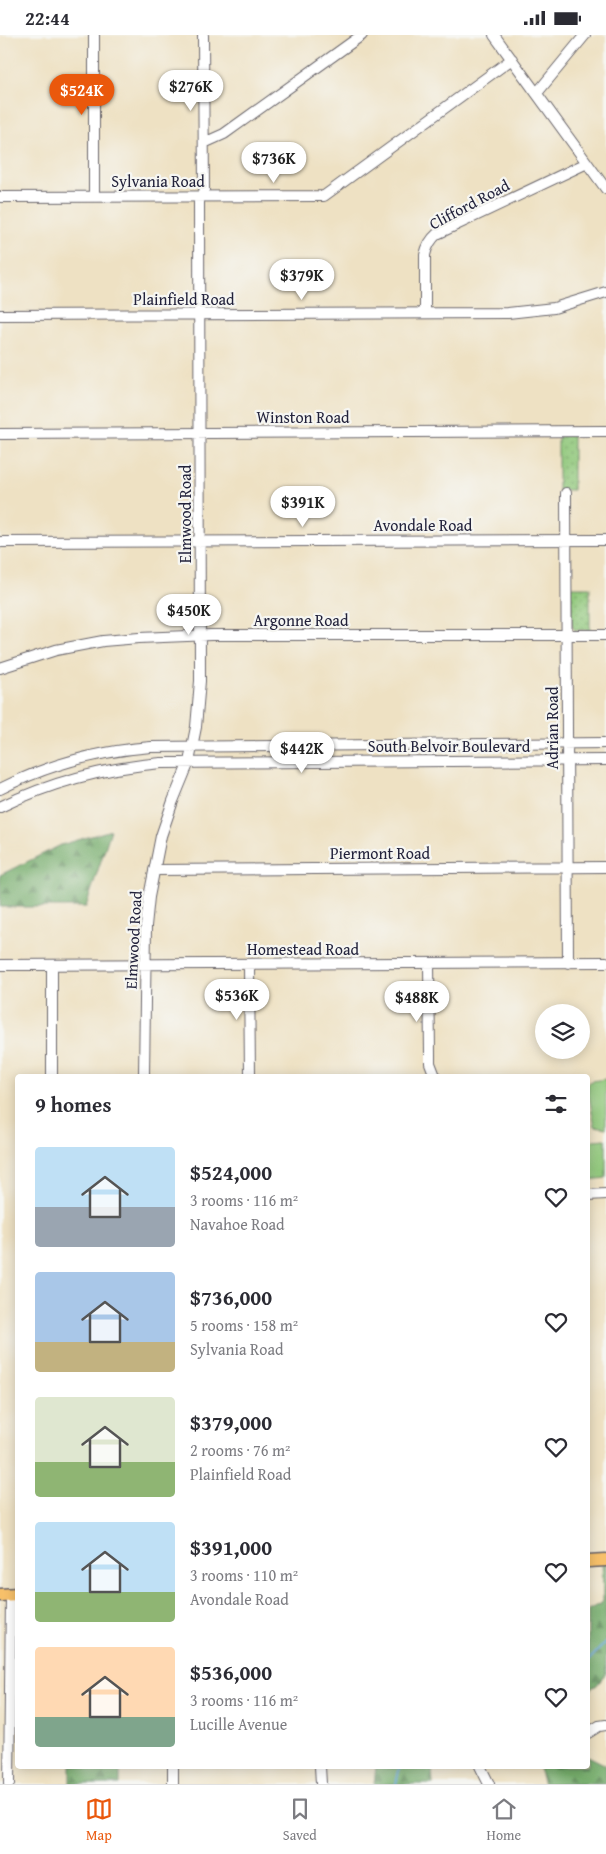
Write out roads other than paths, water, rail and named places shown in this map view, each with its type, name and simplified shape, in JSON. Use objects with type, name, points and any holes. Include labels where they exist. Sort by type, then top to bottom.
[{"type":"main road","points":[[590,1561],[606,1560]]},
{"type":"street","points":[[94,35],[94,196]]},
{"type":"street","name":"Elmwood Road","points":[[144,1074],[146,926],[154,870],[161,836],[189,762],[198,706],[201,635],[199,199],[204,192],[203,35]]},
{"type":"street","points":[[204,143],[224,134],[362,35]]},
{"type":"street","points":[[494,35],[606,189]]},
{"type":"street","points":[[537,93],[585,35]]},
{"type":"street","name":"Sylvania Road","points":[[0,197],[324,196],[512,59]]},
{"type":"street","name":"Clifford Road","points":[[426,313],[425,255],[427,246],[432,238],[587,163]]},
{"type":"street","name":"Plainfield Road","points":[[0,315],[508,313],[537,311],[576,302],[606,292]]},
{"type":"street","name":"Winston Road","points":[[0,434],[606,431]]},
{"type":"street","name":"Adrian Road","points":[[566,493],[568,963]]},
{"type":"street","name":"Avondale Road","points":[[0,542],[606,539]]},
{"type":"street","name":"Argonne Road","points":[[0,668],[56,650],[103,641],[201,635],[606,635]]},
{"type":"street","name":"South Belvoir Boulevard","points":[[0,789],[49,769],[101,754],[151,747],[193,745],[606,743]]},
{"type":"street","name":"South Belvoir Boulevard","points":[[0,807],[44,787],[125,766],[189,762],[606,760]]},
{"type":"street","name":"Piermont Road","points":[[154,870],[606,867]]},
{"type":"street","name":"Homestead Road","points":[[0,965],[606,962]]},
{"type":"street","points":[[429,963],[430,1063],[434,1074]]},
{"type":"street","points":[[52,965],[52,1074]]},
{"type":"street","points":[[250,965],[250,1074]]},
{"type":"street","points":[[590,1195],[606,1194]]},
{"type":"street","points":[[9,1595],[9,1784]]},
{"type":"street","points":[[590,1732],[599,1726],[606,1725]]},
{"type":"street","points":[[173,1769],[173,1784]]},
{"type":"street","points":[[320,1769],[321,1784]]},
{"type":"street","points":[[482,1769],[489,1784]]},
{"type":"waterway","points":[[590,1659],[606,1642]]},
{"type":"waterway","points":[[396,1784],[399,1769]]}]
